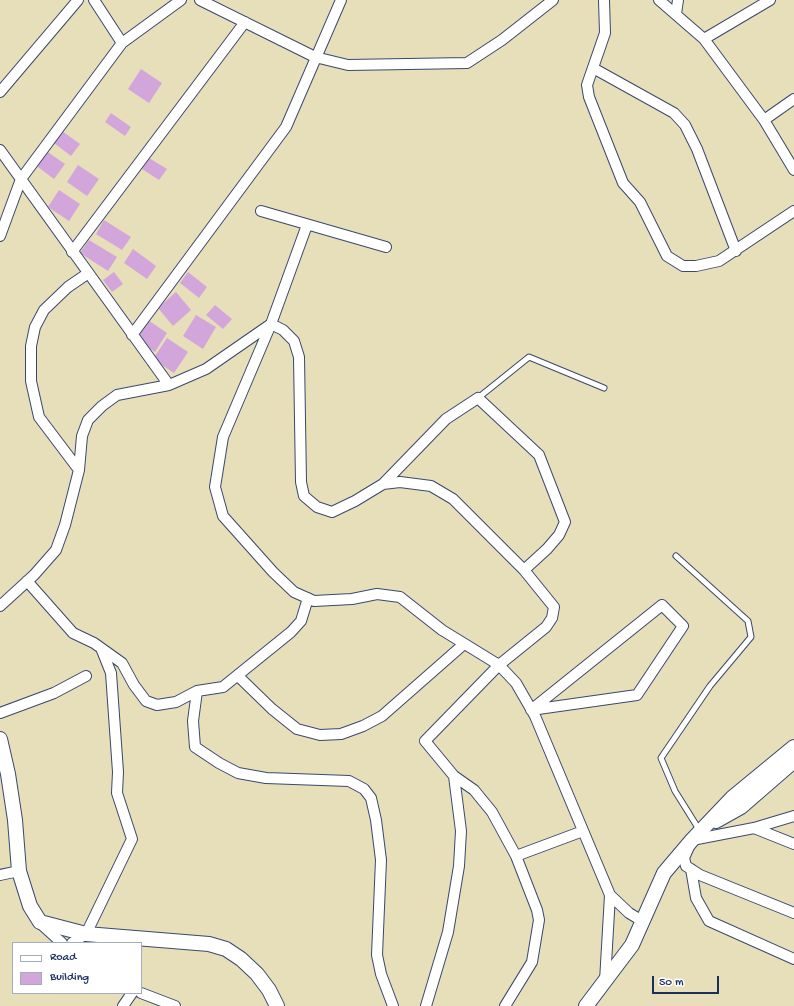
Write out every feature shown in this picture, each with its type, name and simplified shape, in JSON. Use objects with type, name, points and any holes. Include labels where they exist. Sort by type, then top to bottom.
[{"type":"street","points":[[0,92],[78,0]]},
{"type":"street","points":[[94,0],[122,43]]},
{"type":"street","points":[[0,236],[21,179],[122,43],[181,0]]},
{"type":"street","points":[[200,0],[315,56],[348,65],[467,63],[502,40],[553,0]]},
{"type":"street","points":[[132,335],[286,127],[315,56],[341,0]]},
{"type":"street","points":[[604,0],[605,33],[587,85],[589,97],[623,183],[640,202],[667,256],[684,266],[696,266],[719,261],[794,211]]},
{"type":"street","points":[[659,0],[704,39],[764,120],[794,170]]},
{"type":"street","points":[[676,14],[678,0]]},
{"type":"street","points":[[704,39],[770,0]]},
{"type":"street","points":[[72,252],[245,22]]},
{"type":"street","points":[[593,68],[674,113],[685,126],[697,149],[736,251]]},
{"type":"street","points":[[764,120],[794,99]]},
{"type":"street","points":[[0,150],[87,274],[169,385]]},
{"type":"street","points":[[260,211],[386,247]]},
{"type":"street","points":[[308,225],[271,324],[223,436],[214,487],[223,516],[273,572],[294,592],[314,601],[352,600],[377,594],[400,597],[442,630],[499,665],[516,684],[531,710],[610,895],[629,914],[644,922]]},
{"type":"street","points":[[79,470],[39,418],[31,381],[31,346],[35,327],[44,310],[68,287],[87,274]]},
{"type":"street","points":[[0,606],[27,581],[56,550],[65,525],[79,470],[82,436],[88,420],[102,406],[117,396],[169,385],[206,369],[271,324]]},
{"type":"street","points":[[271,324],[283,330],[294,341],[299,357],[301,482],[304,496],[317,507],[332,512],[355,501],[383,484],[446,419],[478,398],[539,455],[565,522],[555,540],[524,570]]},
{"type":"street","points":[[383,484],[400,482],[431,486],[453,499],[524,570],[554,607],[552,618],[546,628],[499,665],[425,741],[454,776],[474,790],[492,812],[516,856],[537,910],[539,920],[532,962],[505,1006]]},
{"type":"street","points":[[27,581],[72,633],[101,648],[122,663],[134,685],[146,701],[157,705],[176,702],[198,690],[223,687],[291,632],[301,621],[308,598]]},
{"type":"street","points":[[662,605],[683,626],[637,696],[531,710],[662,605]]},
{"type":"street","points":[[238,676],[272,709],[297,729],[320,735],[341,734],[363,726],[382,716],[464,644]]},
{"type":"street","points":[[74,942],[86,934],[132,839],[117,793],[118,772],[111,673],[101,648]]},
{"type":"street","points":[[0,713],[54,694],[86,676]]},
{"type":"street","points":[[198,690],[193,721],[195,746],[219,763],[238,773],[266,778],[349,781],[364,789],[371,798],[376,820],[381,860],[377,955],[381,974],[393,1006]]},
{"type":"street","points":[[0,739],[8,774],[15,820],[19,872],[30,906],[40,922],[61,942]]},
{"type":"street","points":[[586,1006],[632,945],[644,922],[664,873],[732,798],[794,747]]},
{"type":"street","points":[[794,761],[741,807],[699,833],[684,858],[686,866],[700,875],[794,913]]},
{"type":"street","points":[[426,1006],[448,932],[459,866],[461,831],[454,776]]},
{"type":"street","points":[[699,833],[754,828],[794,816]]},
{"type":"street","points":[[754,828],[794,844]]},
{"type":"street","points":[[516,856],[582,831]]},
{"type":"street","points":[[691,869],[696,898],[709,921],[794,958]]},
{"type":"street","points":[[0,875],[19,872]]},
{"type":"street","points":[[605,982],[610,895]]},
{"type":"street","points":[[40,922],[86,934],[210,944],[226,949],[241,959],[256,974],[269,990],[277,1006]]},
{"type":"street","points":[[142,993],[175,1006]]},
{"type":"street","points":[[123,1006],[131,994]]},
{"type":"lane","points":[[478,398],[529,357],[604,388]]},
{"type":"lane","points":[[676,556],[748,621],[751,637],[710,686],[661,758],[675,791],[699,833]]},
{"type":"building","points":[[141,69],[162,83],[149,103],[128,89]]},
{"type":"building","points":[[111,113],[131,127],[125,136],[105,122]]},
{"type":"building","points":[[62,131],[80,144],[71,156],[54,143]]},
{"type":"building","points":[[45,150],[65,164],[54,179],[34,164]]},
{"type":"building","points":[[149,158],[167,169],[159,180],[142,169]]},
{"type":"building","points":[[78,165],[99,179],[87,196],[67,182]]},
{"type":"building","points":[[59,190],[80,204],[69,221],[48,207]]},
{"type":"building","points":[[104,220],[131,237],[122,250],[96,234]]},
{"type":"building","points":[[89,240],[117,257],[108,271],[80,253]]},
{"type":"building","points":[[133,249],[156,266],[147,279],[124,263]]},
{"type":"building","points":[[114,272],[123,284],[112,292],[103,280]]},
{"type":"building","points":[[188,272],[207,287],[199,298],[180,283]]},
{"type":"building","points":[[176,292],[191,310],[173,326],[158,308]]},
{"type":"building","points":[[215,305],[232,319],[223,329],[206,315]]},
{"type":"building","points":[[196,315],[216,327],[203,349],[183,336]]},
{"type":"building","points":[[148,320],[167,333],[155,352],[136,339]]},
{"type":"building","points":[[167,338],[188,352],[174,373],[153,359]]}]
